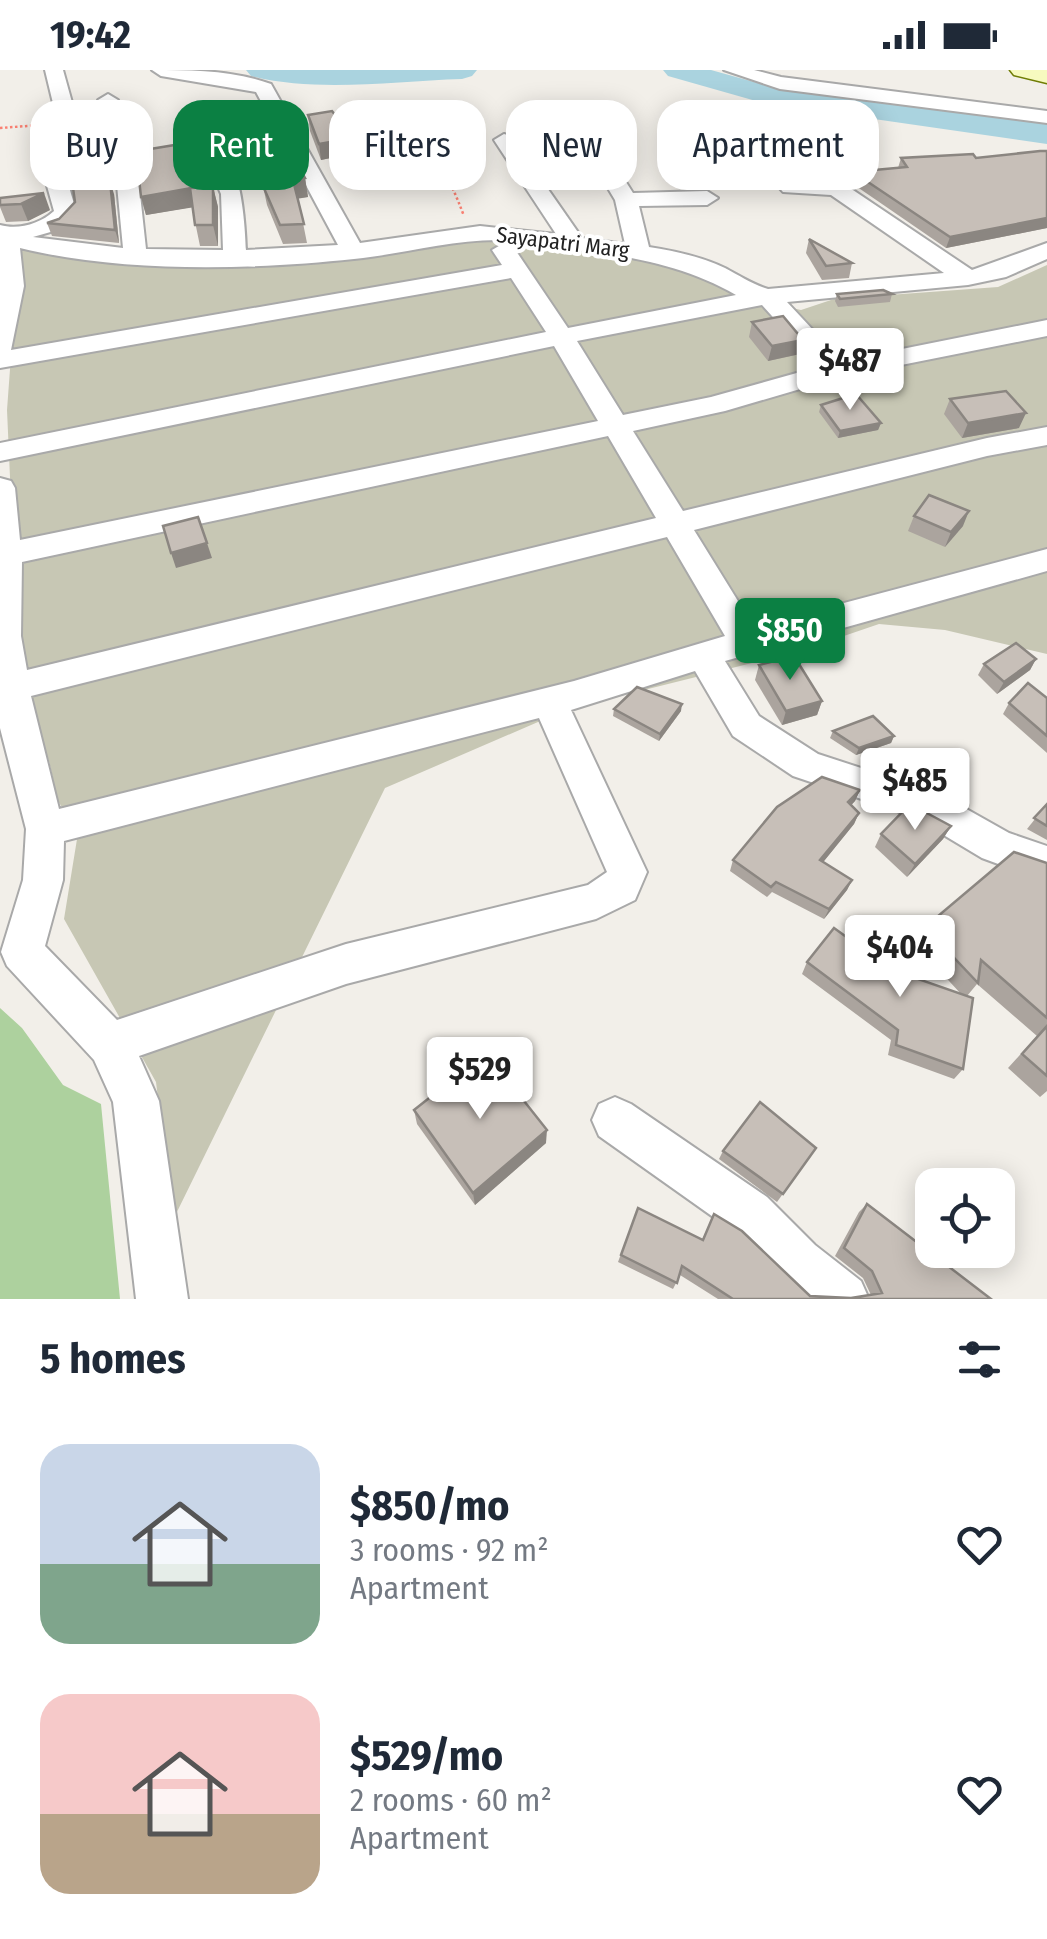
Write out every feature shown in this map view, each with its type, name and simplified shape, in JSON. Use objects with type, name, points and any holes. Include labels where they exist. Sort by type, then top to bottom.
[{"type":"street","points":[[54,70],[62,100]]},
{"type":"street","points":[[161,70],[244,81],[264,88],[353,252]]},
{"type":"street","points":[[732,70],[780,82],[1047,116]]},
{"type":"street","points":[[1023,70],[1047,75]]},
{"type":"street","points":[[504,140],[575,246]]},
{"type":"street","points":[[0,347],[6,288],[3,234],[53,224],[66,212],[58,190]]},
{"type":"street","points":[[129,190],[135,254]]},
{"type":"street","points":[[230,190],[234,257]]},
{"type":"street","points":[[620,190],[626,200],[638,251]]},
{"type":"street","points":[[837,190],[968,278]]},
{"type":"street","points":[[626,200],[708,198]]},
{"type":"street","points":[[472,232],[504,250],[560,334],[746,642]]},
{"type":"street","name":"Sayapatri Marg","points":[[3,234],[135,254],[234,257],[353,252],[472,232],[638,251],[685,262],[768,296],[968,278],[997,272],[1047,250]]},
{"type":"street","points":[[0,360],[516,270]]},
{"type":"street","points":[[0,452],[258,402],[560,334],[768,296],[836,370]]},
{"type":"street","points":[[5,554],[715,405],[836,370],[1047,328]]},
{"type":"street","points":[[13,687],[987,446],[1047,436]]},
{"type":"street","points":[[0,488],[8,590],[2,638],[20,734],[45,829],[43,880],[11,945],[110,1044],[136,1101],[162,1299]]},
{"type":"street","points":[[45,829],[549,701],[746,642],[1047,560]]},
{"type":"street","points":[[704,657],[746,726],[806,765],[924,804],[996,846],[1047,864]]},
{"type":"street","points":[[110,1044],[346,964],[596,901],[621,887],[627,872],[549,701]]},
{"type":"street","points":[[615,1120],[750,1214],[797,1263],[843,1299]]},
{"type":"path","points":[[0,128],[30,126]]},
{"type":"path","points":[[452,190],[472,232]]},
{"type":"shaded area","points":[[496,238],[527,247],[658,260],[685,267],[742,297],[801,310],[834,299],[998,287],[1047,265],[1047,654],[945,630],[879,624],[800,651],[568,709],[385,788],[173,1220],[156,1082],[64,919],[78,833],[58,801],[49,761],[27,706],[18,656],[7,410],[19,247],[161,255]]},
{"type":"green space","points":[[0,1008],[22,1028],[63,1085],[101,1104],[120,1299],[0,1299]]},
{"type":"building","points":[[329,112],[329,142],[319,144],[309,115]]},
{"type":"building","points":[[173,145],[173,190],[180,190],[141,197],[140,190],[153,190],[153,149]]},
{"type":"building","points":[[1047,151],[1047,218],[950,237],[879,189],[879,170],[907,167],[901,158],[973,154],[976,158]]},
{"type":"building","points":[[73,190],[111,190],[115,230],[47,223],[59,219],[75,202]]},
{"type":"building","points":[[190,190],[213,190],[213,225],[195,225]]},
{"type":"building","points":[[265,190],[296,190],[304,224],[280,225]]},
{"type":"building","points":[[44,193],[21,204],[0,205],[0,198]]},
{"type":"building","points":[[809,239],[852,263],[826,266]]},
{"type":"building","points":[[883,290],[892,294],[840,299],[837,294]]},
{"type":"building","points":[[783,316],[803,340],[772,346],[752,322]]},
{"type":"building","points":[[1006,391],[1026,413],[968,423],[950,399]]},
{"type":"building","points":[[856,394],[881,423],[840,431],[821,405]]},
{"type":"building","points":[[929,495],[969,511],[951,532],[914,516]]},
{"type":"building","points":[[198,517],[207,543],[171,553],[163,526]]},
{"type":"building","points":[[1016,643],[1036,659],[1004,682],[984,664]]},
{"type":"building","points":[[794,656],[822,701],[786,711],[759,665]]},
{"type":"building","points":[[1028,683],[1047,698],[1047,736],[1009,703]]},
{"type":"building","points":[[637,687],[682,704],[660,734],[614,709]]},
{"type":"building","points":[[873,716],[894,736],[859,748],[833,731]]},
{"type":"building","points":[[822,777],[860,790],[848,802],[859,813],[820,860],[852,880],[829,909],[776,882],[771,887],[733,860],[777,807]]},
{"type":"building","points":[[910,804],[951,826],[915,864],[881,834]]},
{"type":"building","points":[[1047,804],[1047,826],[1034,818]]},
{"type":"building","points":[[1014,852],[1047,863],[1047,1018],[981,960],[978,983],[925,927]]},
{"type":"building","points":[[834,928],[892,970],[973,998],[963,1069],[896,1045],[898,1030],[807,962]]},
{"type":"building","points":[[1047,1026],[1047,1076],[1022,1054]]},
{"type":"building","points":[[486,1053],[547,1130],[473,1193],[414,1110]]},
{"type":"building","points":[[760,1102],[816,1148],[783,1194],[723,1151]]},
{"type":"building","points":[[867,1204],[915,1241],[915,1268],[951,1268],[991,1299],[733,1299],[682,1266],[677,1283],[621,1255],[638,1208],[703,1240],[714,1214],[742,1231],[810,1296],[851,1298],[882,1293],[872,1271],[844,1248]]},
{"type":"waterway","points":[[261,70],[324,74],[462,70]]},
{"type":"waterway","points":[[678,70],[763,94],[1047,134]]}]
